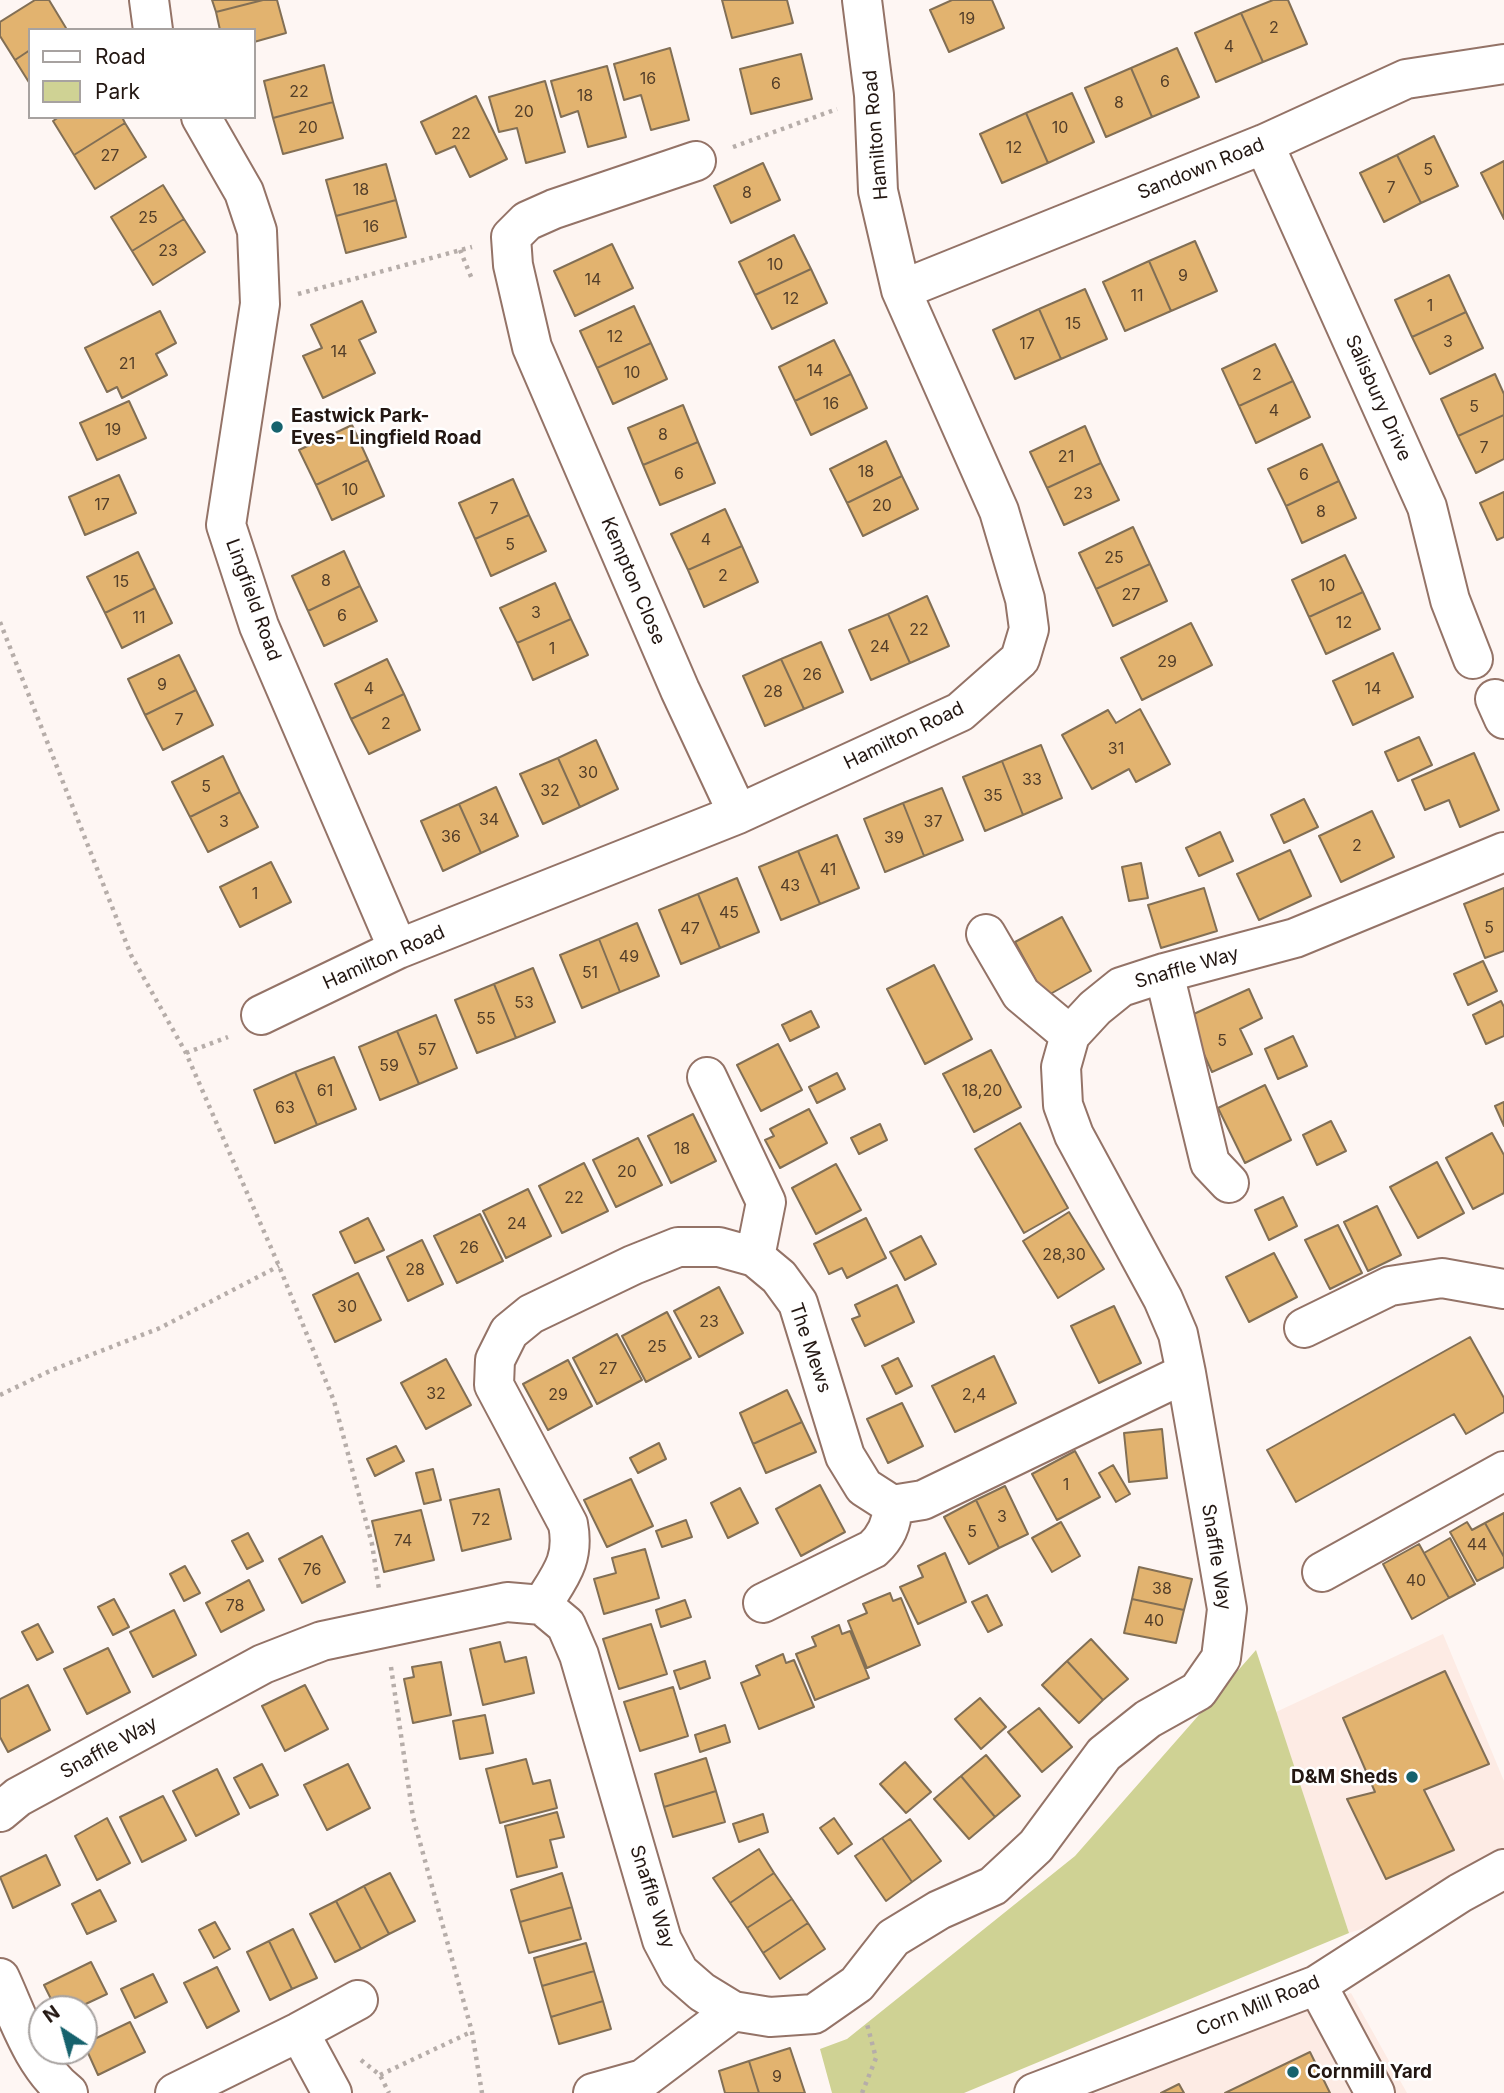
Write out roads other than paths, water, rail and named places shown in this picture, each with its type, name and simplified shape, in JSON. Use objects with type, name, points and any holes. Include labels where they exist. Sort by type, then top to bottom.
[{"type":"street","points":[[149,0],[153,28]]},
{"type":"street","name":"Hamilton Road","points":[[261,1015],[398,949],[738,814],[960,712],[1020,659],[1029,629],[1025,599],[999,511],[901,290],[878,191],[874,95],[862,0]]},
{"type":"street","name":"Sandown Road","points":[[901,290],[1264,144],[1406,79],[1504,64]]},
{"type":"street","name":"Lingfield Road","points":[[202,119],[244,192],[257,231],[260,304],[226,525],[259,626],[398,949]]},
{"type":"street","name":"Salisbury Drive","points":[[1264,144],[1427,507],[1450,600],[1474,659]]},
{"type":"street","name":"Kempton Close","points":[[696,161],[554,209],[527,221],[511,237],[513,265],[532,347],[680,690],[738,814]]},
{"type":"street","name":"Snaffle Way","points":[[0,1812],[18,1797],[263,1664],[322,1641],[507,1602],[541,1605],[566,1625],[579,1655],[662,1940],[680,1972],[702,1993],[733,2011],[770,2017],[814,2014],[857,1984],[893,1938],[939,1910],[993,1886],[1036,1846],[1104,1754],[1148,1719],[1198,1691],[1221,1658],[1227,1609],[1178,1335],[1163,1299],[1074,1135],[1063,1105],[1061,1067],[1070,1035],[1095,1008],[1121,987],[1295,938],[1504,852]]},
{"type":"street","points":[[986,934],[1021,994],[1070,1035]]},
{"type":"street","points":[[1164,973],[1210,1163],[1229,1183]]},
{"type":"street","points":[[707,1077],[766,1202],[755,1257]]},
{"type":"street","name":"The Mews","points":[[541,1605],[564,1570],[572,1544],[568,1524],[494,1385],[495,1360],[509,1332],[531,1314],[633,1265],[678,1247],[719,1247],[755,1257],[779,1277],[798,1303],[845,1456],[864,1487],[892,1505]]},
{"type":"street","points":[[1304,1328],[1390,1286],[1442,1278],[1504,1289]]},
{"type":"street","points":[[763,1603],[873,1549],[883,1540],[893,1517],[892,1505],[923,1500],[1186,1373]]},
{"type":"street","points":[[1322,1572],[1504,1471]]},
{"type":"street","name":"Corn Mill Road","points":[[1034,2093],[1317,1985],[1460,1893],[1504,1869]]},
{"type":"street","points":[[0,1978],[37,2057],[58,2085],[68,2093]]},
{"type":"street","points":[[1317,1985],[1375,2093]]},
{"type":"street","points":[[175,2093],[358,2000]]},
{"type":"street","points":[[593,2093],[643,2079],[733,2011]]},
{"type":"street","points":[[299,2032],[332,2093]]},
{"type":"place","name":"Eastwick Park- Eves- Lingfield Road","points":[[277,427]]},
{"type":"place","name":"D&M Sheds","points":[[1412,1777]]},
{"type":"place","name":"Cornmill Yard","points":[[1293,2072]]}]
